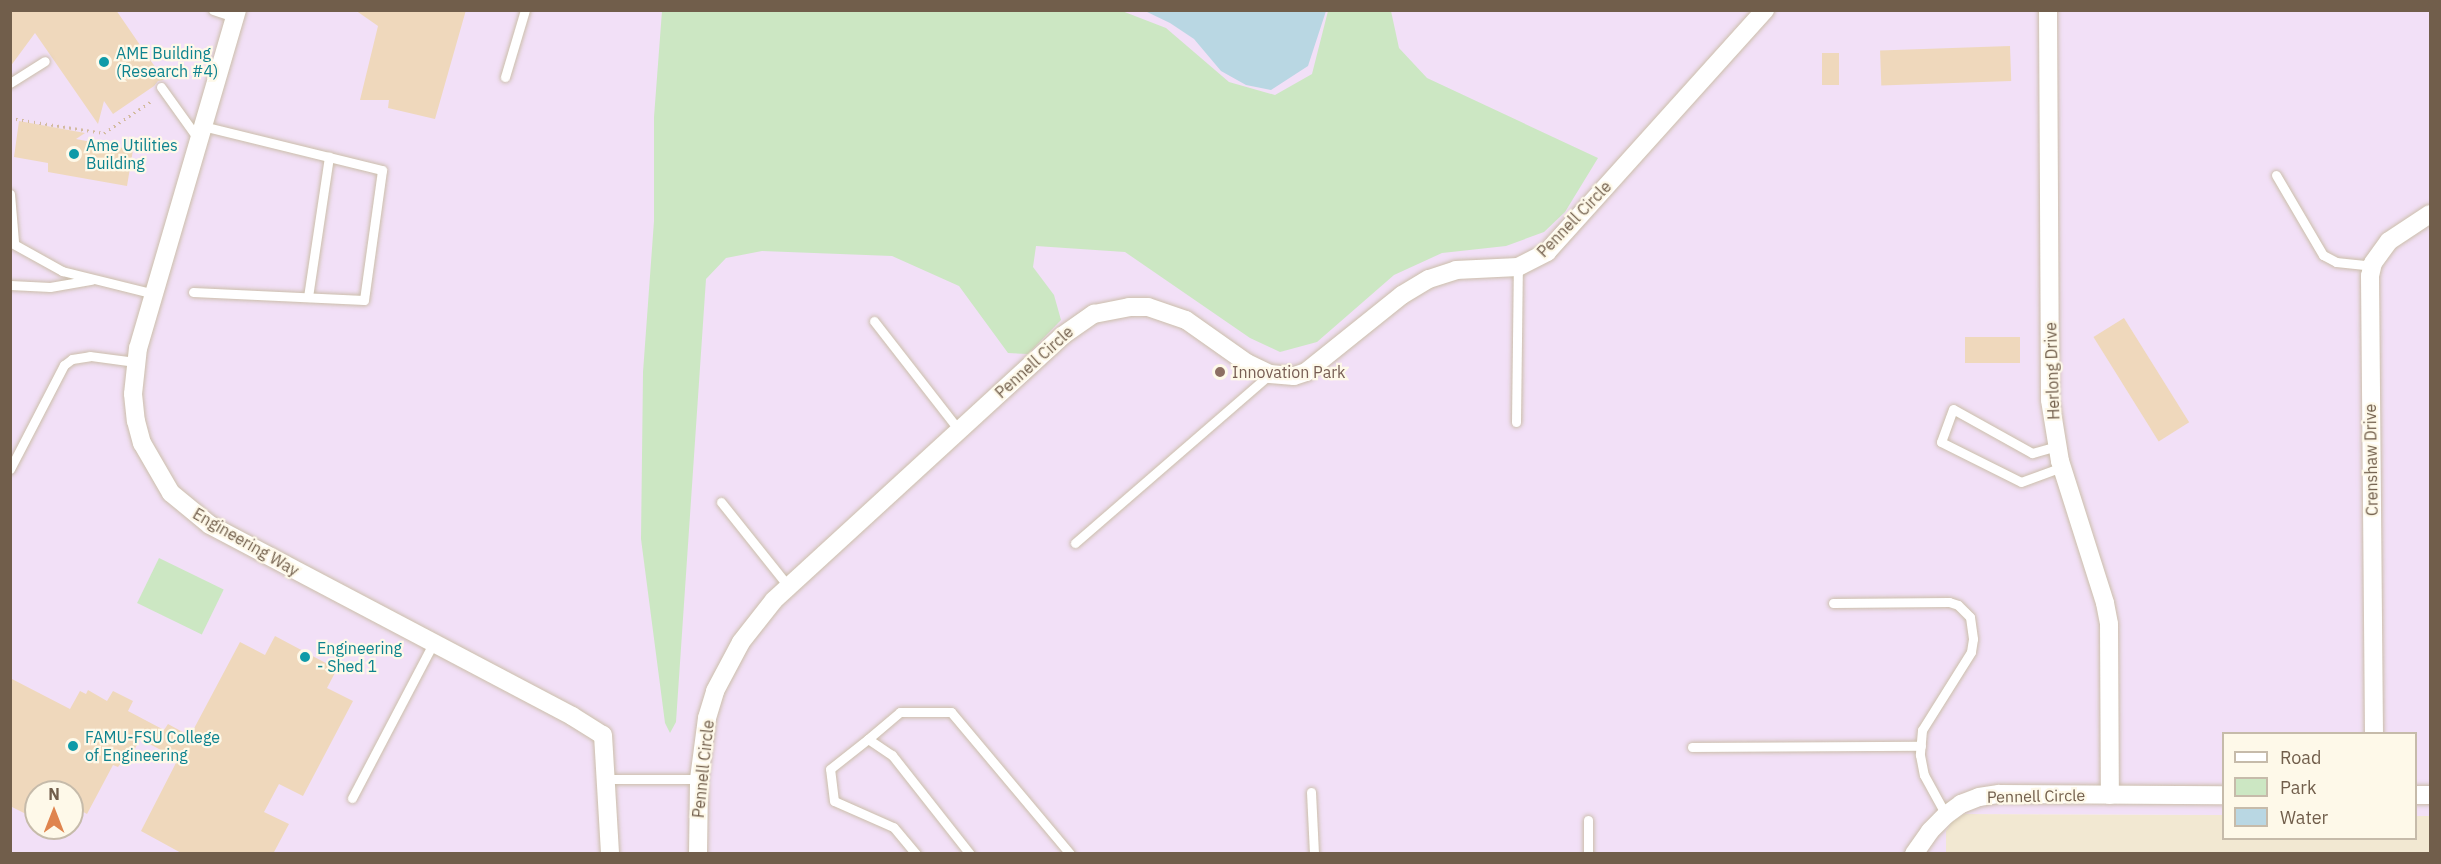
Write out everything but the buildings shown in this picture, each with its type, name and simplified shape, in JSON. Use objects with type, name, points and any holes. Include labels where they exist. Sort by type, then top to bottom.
[{"type":"street","name":"Pennell Circle","points":[[698,854],[699,779],[707,718],[727,665],[756,621],[788,586],[1062,336],[1094,314],[1112,309],[1148,308],[1168,312],[1202,329],[1247,363],[1270,374],[1294,376],[1306,372],[1402,296],[1429,279],[1456,270],[1518,267],[1547,252],[1765,10]]},
{"type":"street","name":"Herlong Drive","points":[[2048,10],[2050,400],[2062,467],[2105,603],[2109,624],[2110,795]]},
{"type":"street","name":"Engineering Way","points":[[236,14],[135,362],[136,421],[152,464],[171,493],[191,511],[235,540],[572,716],[603,735],[610,854]]},
{"type":"street","name":"Crenshaw Drive","points":[[2374,732],[2370,292],[2373,266],[2389,241],[2430,214]]},
{"type":"street","name":"Pennell Circle","points":[[1914,854],[1930,831],[1946,814],[1961,804],[1979,797],[1999,794],[2222,795]]},
{"type":"lane","points":[[213,10],[236,14]]},
{"type":"lane","points":[[505,77],[525,10]]},
{"type":"lane","points":[[10,82],[45,62]]},
{"type":"lane","points":[[163,89],[201,133],[329,157],[382,170],[364,300],[193,292]]},
{"type":"lane","points":[[308,297],[329,157]]},
{"type":"lane","points":[[2276,175],[2323,255],[2336,262],[2373,266]]},
{"type":"lane","points":[[10,194],[12,242],[62,271],[154,294]]},
{"type":"lane","points":[[1516,422],[1518,267]]},
{"type":"lane","points":[[10,285],[50,287],[94,280]]},
{"type":"lane","points":[[874,321],[959,430]]},
{"type":"lane","points":[[10,469],[64,365],[72,359],[90,356],[135,362]]},
{"type":"lane","points":[[1074,543],[1270,374]]},
{"type":"lane","points":[[2057,446],[2032,453],[1953,409],[1941,442],[2021,482],[2062,467]]},
{"type":"lane","points":[[721,502],[788,586]]},
{"type":"lane","points":[[1833,603],[1949,602],[1958,605],[1970,617],[1973,639],[1971,652],[1926,723],[1921,746],[1924,775],[1946,814]]},
{"type":"lane","points":[[352,798],[433,644]]},
{"type":"lane","points":[[916,854],[893,827],[834,801],[830,769],[900,712],[951,712],[1070,854]]},
{"type":"lane","points":[[868,739],[892,755],[970,854]]},
{"type":"lane","points":[[1692,747],[1921,746]]},
{"type":"lane","points":[[607,779],[699,779]]},
{"type":"lane","points":[[1311,792],[1314,854]]},
{"type":"lane","points":[[1588,820],[1588,854]]},
{"type":"path","points":[[10,118],[104,133],[163,89]]},
{"type":"shaded area","name":"Innovation Park","points":[[10,11],[2430,11],[2430,816],[2417,816],[2417,732],[2222,732],[2222,815],[1964,814],[1952,822],[1946,831],[1946,853],[11,853]]},
{"type":"shaded area","points":[[1964,814],[2222,815],[2222,840],[2417,840],[2417,816],[2430,816],[2430,853],[1946,854],[1946,831],[1952,822]]},
{"type":"green space","points":[[662,11],[1122,11],[1166,28],[1229,82],[1275,95],[1312,74],[1328,11],[1391,11],[1399,48],[1427,78],[1598,158],[1565,212],[1544,232],[1506,246],[1442,253],[1394,275],[1317,342],[1280,352],[1250,338],[1125,252],[1036,246],[1033,267],[1054,295],[1061,320],[1028,354],[1008,353],[959,286],[892,256],[762,251],[726,258],[706,279],[676,722],[670,733],[665,723],[641,539],[643,372],[654,221],[654,117]]},
{"type":"green space","points":[[159,558],[224,590],[202,635],[137,603]]},
{"type":"water","points":[[1145,11],[1326,11],[1308,66],[1271,90],[1246,85],[1221,71],[1194,39],[1170,23]]},
{"type":"place","name":"AME Building (Research #4)","points":[[104,62]]},
{"type":"place","name":"Ame Utilities Building","points":[[74,154]]},
{"type":"place","name":"Innovation Park","points":[[1220,372]]},
{"type":"place","name":"Engineering - Shed 1","points":[[305,657]]},
{"type":"place","name":"FAMU-FSU College of Engineering","points":[[73,746]]}]
